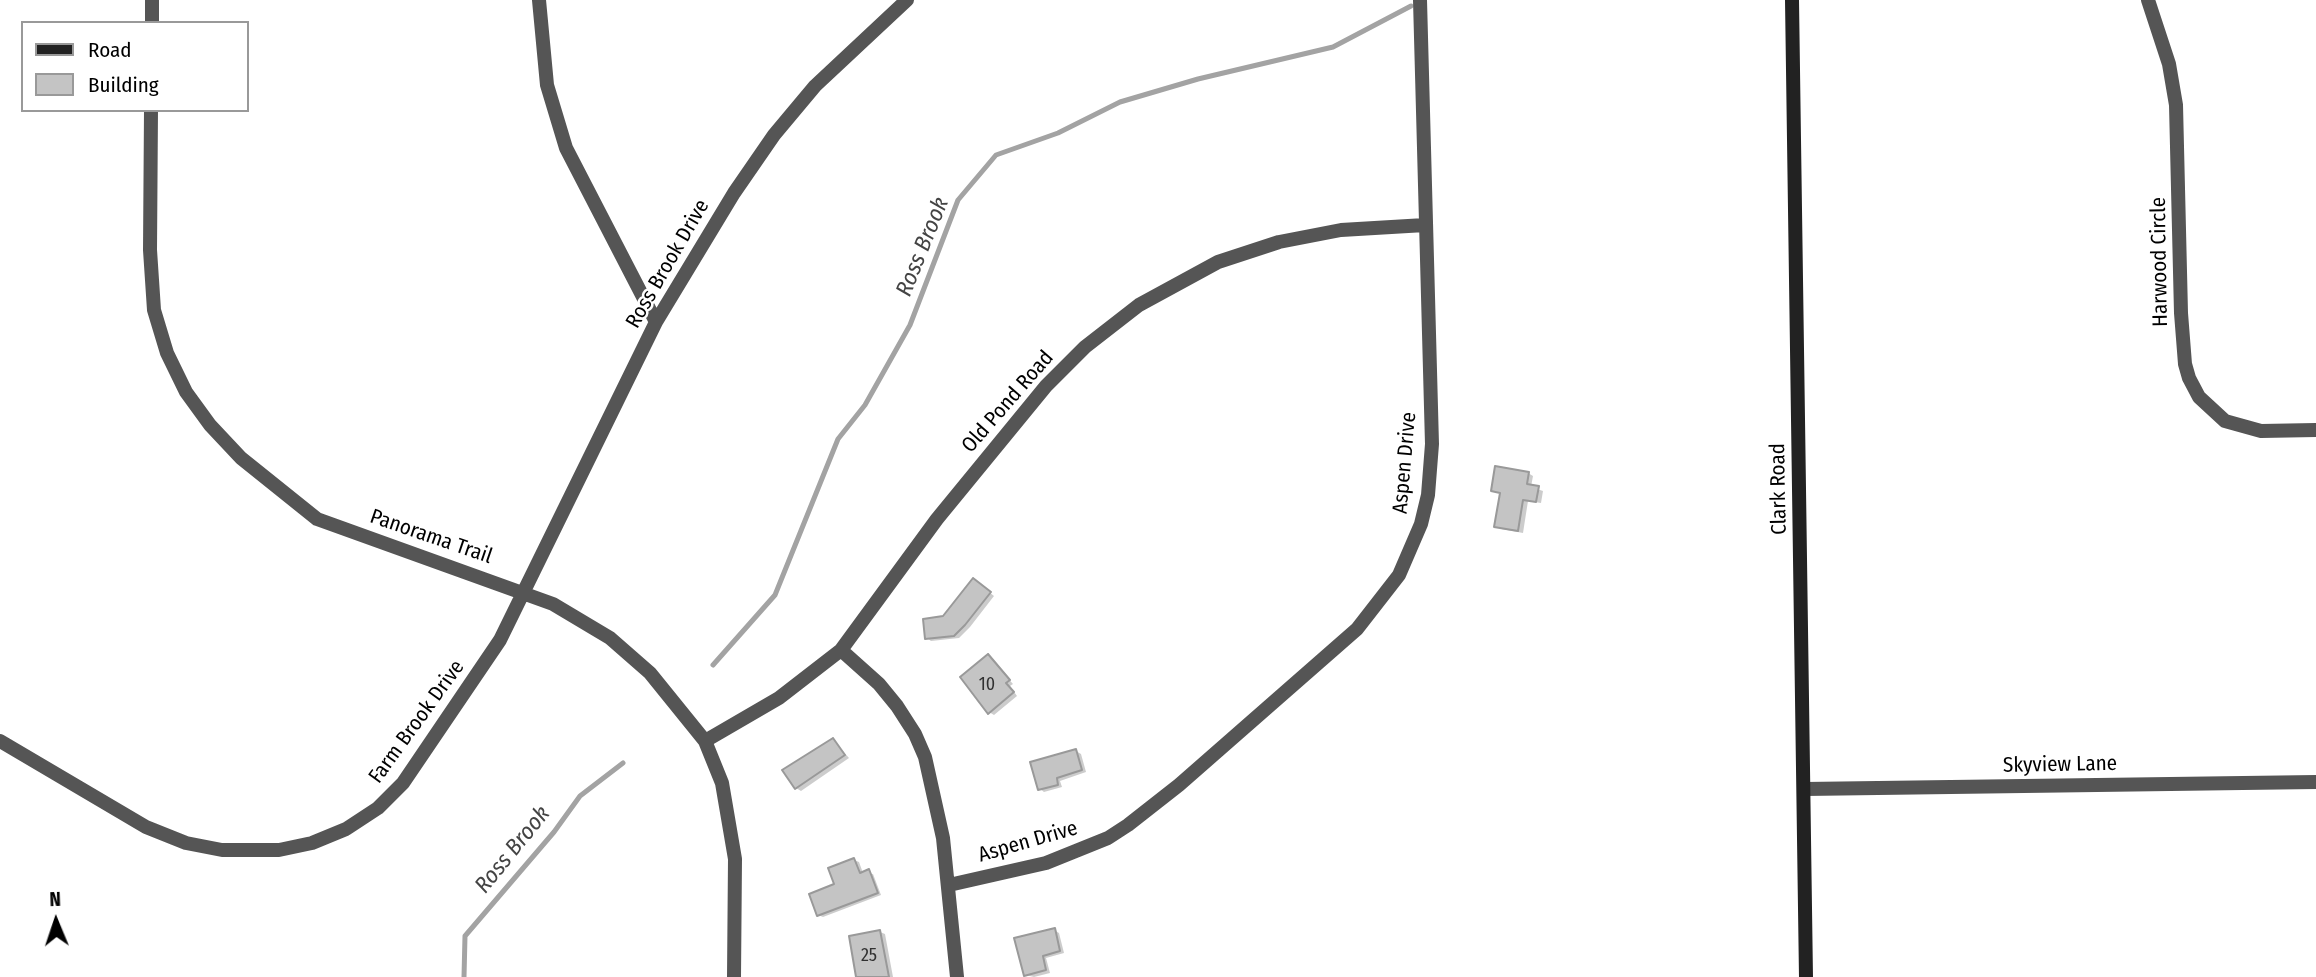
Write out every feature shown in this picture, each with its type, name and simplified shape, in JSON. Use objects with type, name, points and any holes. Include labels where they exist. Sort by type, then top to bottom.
[{"type":"street","points":[[152,0],[152,21]]},
{"type":"street","points":[[538,0],[547,85],[566,148],[656,321]]},
{"type":"street","name":"Ross Brook Drive","points":[[524,591],[656,321],[734,193],[774,135],[851,49],[907,0]]},
{"type":"street","name":"Aspen Drive","points":[[949,885],[1046,863],[1099,842],[1128,825],[1179,785],[1357,629],[1393,584],[1410,554],[1428,495],[1432,380],[1425,225],[1420,0]]},
{"type":"street","name":"Clark Road","points":[[1792,0],[1806,977]]},
{"type":"street","name":"Harwood Circle","points":[[2148,0],[2169,64],[2176,105],[2181,313],[2185,364],[2189,378],[2199,397],[2225,421],[2261,431],[2316,430]]},
{"type":"street","name":"Panorama Trail","points":[[151,112],[150,250],[154,310],[167,353],[186,392],[210,425],[257,472],[317,519],[381,544],[524,591],[581,620],[633,656],[671,696],[705,740],[722,783],[735,859],[734,977]]},
{"type":"street","name":"Old Pond Road","points":[[705,740],[779,698],[841,650],[937,519],[1046,386],[1110,326],[1188,276],[1249,251],[1341,230],[1425,225]]},
{"type":"street","name":"Farm Brook Drive","points":[[0,741],[146,827],[186,842],[222,850],[252,852],[312,843],[357,822],[378,808],[403,783],[500,640],[524,591]]},
{"type":"street","points":[[841,650],[879,684],[915,734],[932,781],[949,885],[957,977]]},
{"type":"street","name":"Skyview Lane","points":[[1805,789],[2316,782]]},
{"type":"building","points":[[1495,466],[1529,472],[1527,484],[1539,486],[1536,502],[1523,500],[1518,531],[1494,527],[1500,493],[1491,491]]},
{"type":"building","points":[[973,578],[991,592],[954,636],[925,639],[923,619],[943,616]]},
{"type":"building","points":[[988,654],[1010,680],[1006,683],[1014,692],[988,714],[960,677]]},
{"type":"building","points":[[833,738],[845,755],[795,789],[782,770]]},
{"type":"building","points":[[1076,749],[1082,770],[1057,778],[1058,785],[1038,790],[1030,762]]},
{"type":"building","points":[[854,858],[860,873],[869,869],[878,893],[817,916],[809,894],[834,884],[828,868]]},
{"type":"building","points":[[1055,928],[1060,951],[1043,956],[1046,970],[1024,976],[1014,938]]},
{"type":"building","points":[[880,930],[889,977],[856,977],[849,936]]},
{"type":"waterway","name":"Ross Brook","points":[[713,665],[775,595],[838,439],[865,405],[910,325],[958,200],[996,155],[1058,133],[1120,102],[1198,79],[1333,47],[1411,6]]},
{"type":"waterway","name":"Ross Brook","points":[[464,977],[465,936],[554,832],[580,796],[623,763]]}]
